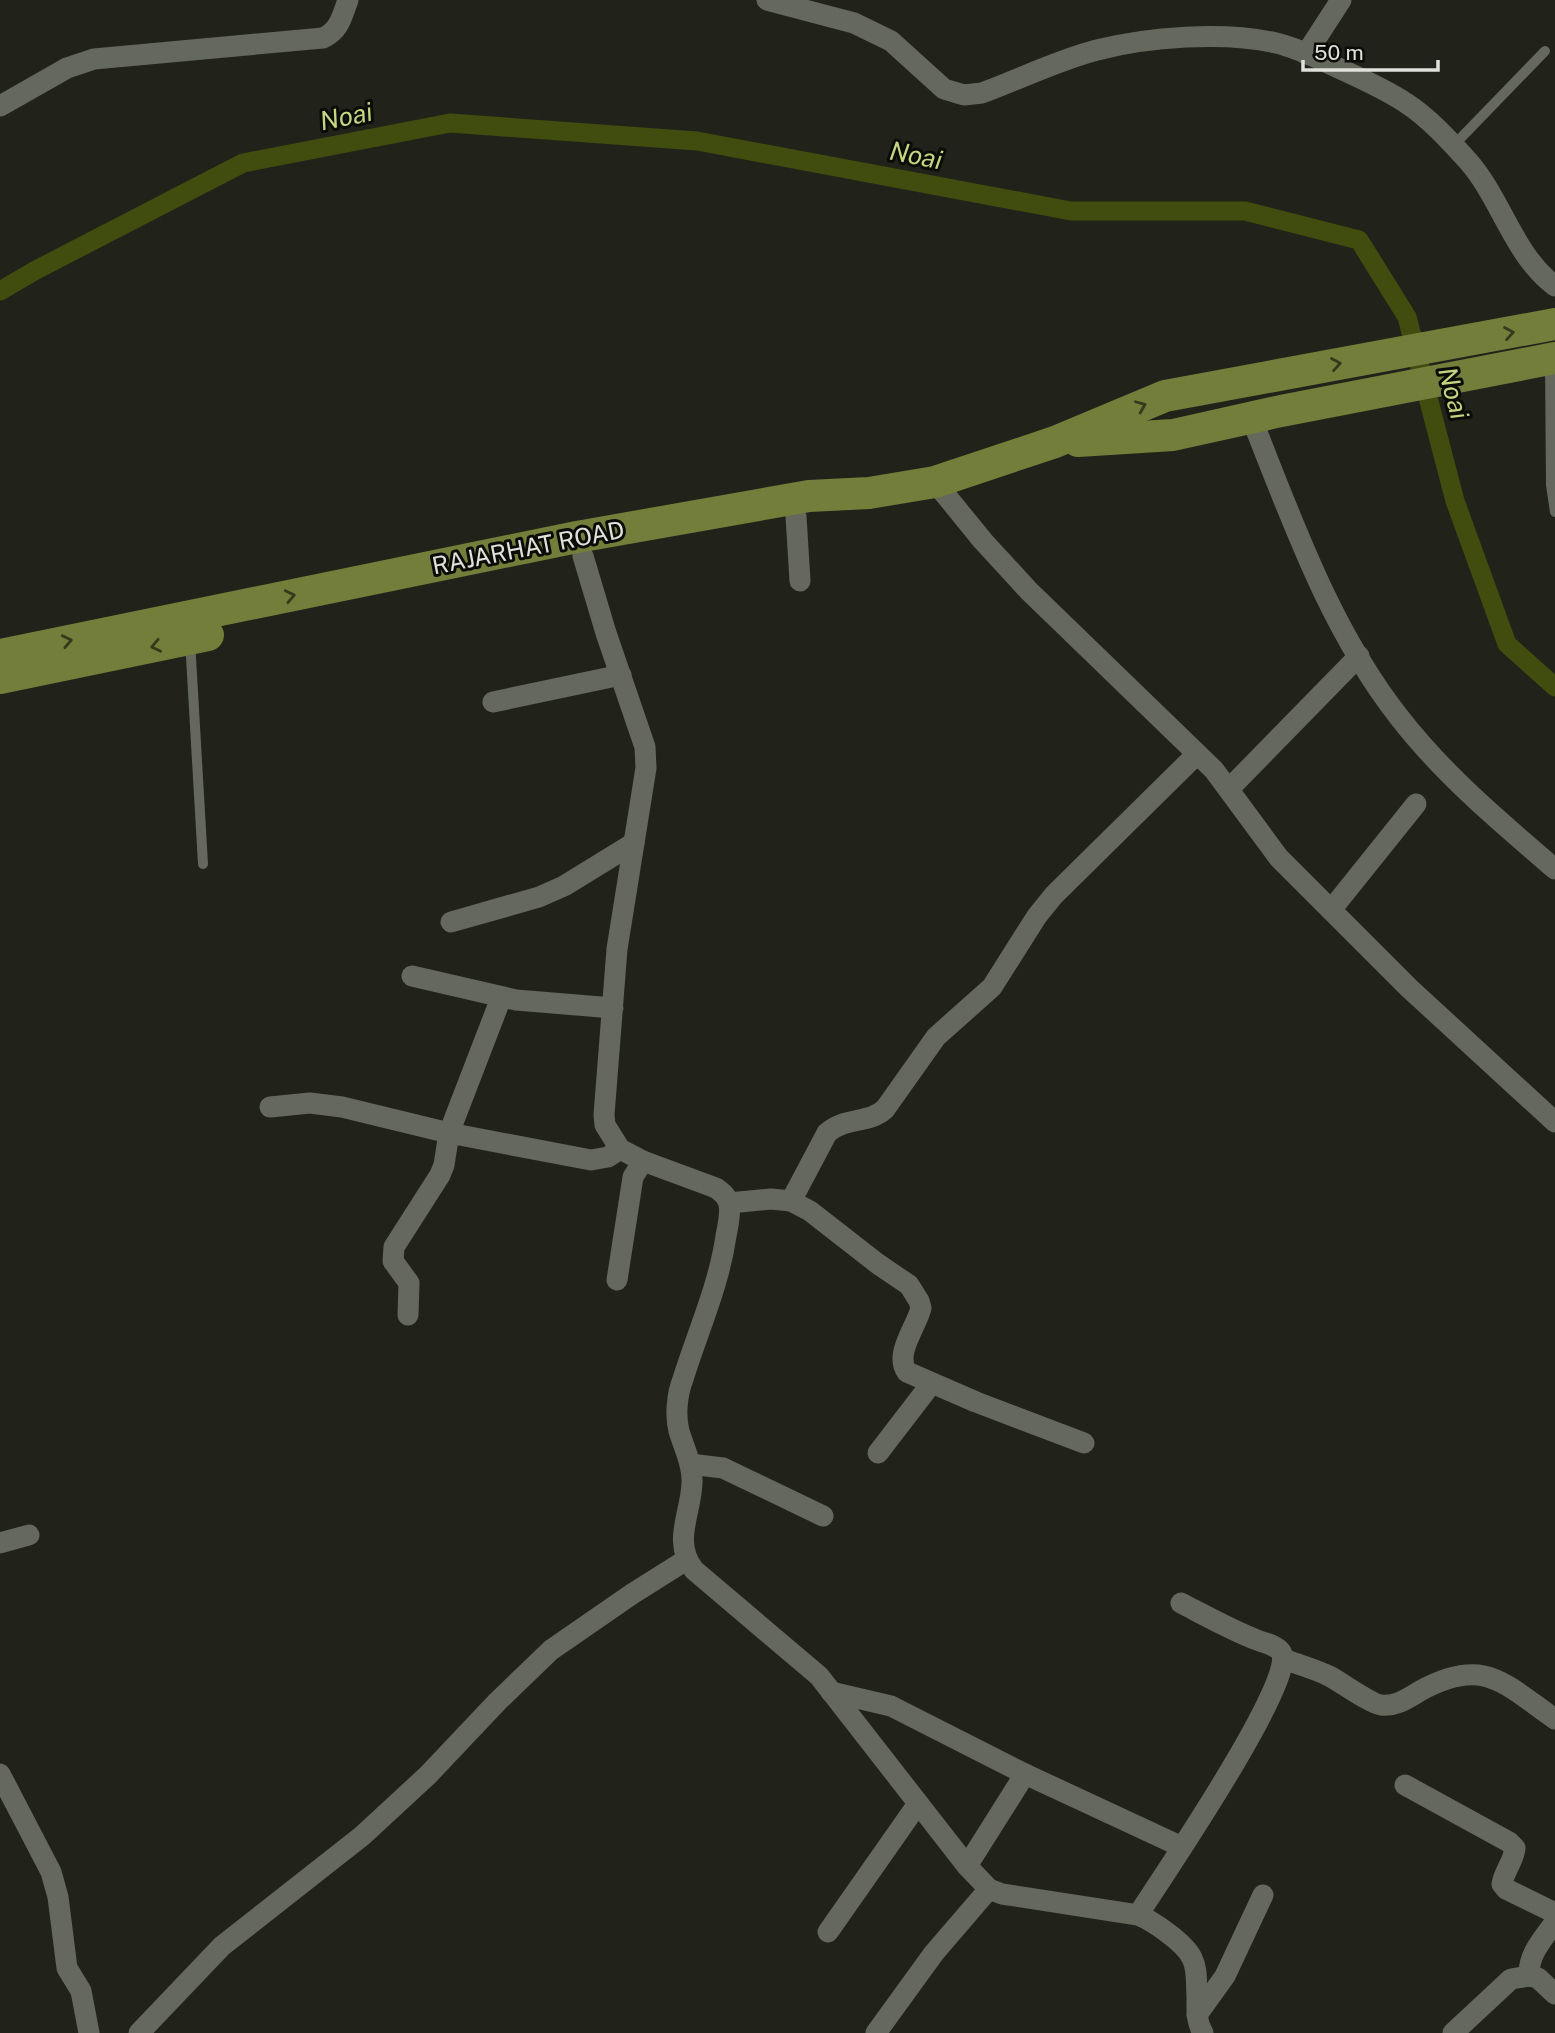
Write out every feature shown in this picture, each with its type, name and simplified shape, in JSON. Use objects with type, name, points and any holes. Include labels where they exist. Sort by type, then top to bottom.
[{"type":"main road","points":[[1055,442],[1165,396],[1555,324]]},
{"type":"main road","points":[[1055,442],[1173,435],[1552,358]]},
{"type":"main road","name":"RAJARHAT ROAD","points":[[0,655],[578,537],[809,496],[869,493],[935,482],[1055,442]]},
{"type":"main road","points":[[0,678],[583,556],[796,516],[824,510],[869,493]]},
{"type":"street","points":[[0,106],[67,68],[94,59],[323,37],[332,34],[338,26],[348,0]]},
{"type":"street","points":[[767,0],[854,23],[873,31],[891,41],[944,89],[964,95],[982,93],[1098,50],[1155,39],[1175,37],[1265,41],[1306,54],[1406,103],[1454,145],[1478,174],[1528,257],[1545,279],[1555,286]]},
{"type":"street","points":[[1306,54],[1342,0]]},
{"type":"street","points":[[1266,414],[1312,569],[1377,686],[1425,748],[1490,813],[1555,869]]},
{"type":"street","points":[[935,482],[983,541],[1029,591],[1197,754],[1229,789],[1273,852],[1409,988],[1555,1122]]},
{"type":"street","points":[[796,516],[800,581]]},
{"type":"street","points":[[583,556],[606,634],[645,747],[646,758],[617,949],[605,1125],[620,1149],[643,1161],[716,1188],[724,1194],[729,1203],[723,1260],[679,1393],[679,1429],[693,1476],[682,1530],[687,1560],[694,1570],[806,1663],[917,1805],[989,1889],[1002,1894],[1138,1915],[1149,1919],[1187,1949],[1196,1972],[1200,2024]]},
{"type":"street","points":[[1229,789],[1359,656]]},
{"type":"street","points":[[493,702],[621,675]]},
{"type":"street","points":[[791,1201],[827,1133],[835,1126],[877,1116],[885,1109],[936,1037],[992,986],[1037,916],[1054,895],[1197,754]]},
{"type":"street","points":[[1331,910],[1416,804]]},
{"type":"street","points":[[451,922],[539,897],[564,886],[634,843]]},
{"type":"street","points":[[412,976],[501,998],[612,1008]]},
{"type":"street","points":[[408,1315],[409,1283],[393,1261],[394,1247],[444,1166],[449,1133],[501,998]]},
{"type":"street","points":[[270,1107],[324,1104],[449,1133],[591,1160],[608,1157],[620,1149]]},
{"type":"street","points":[[617,1280],[634,1177],[643,1161]]},
{"type":"street","points":[[729,1203],[771,1199],[791,1201],[810,1211],[909,1285],[921,1308],[902,1362],[907,1372],[1084,1443]]},
{"type":"street","points":[[878,1453],[932,1384]]},
{"type":"street","points":[[690,1464],[723,1468],[823,1516]]},
{"type":"street","points":[[0,1543],[29,1535]]},
{"type":"street","points":[[139,2033],[222,1946],[362,1836],[428,1775],[551,1650],[687,1560]]},
{"type":"street","points":[[1138,1915],[1258,1722],[1279,1678],[1284,1659],[1282,1652],[1276,1647],[1181,1603]]},
{"type":"street","points":[[1284,1659],[1326,1675],[1376,1705],[1386,1706],[1396,1704],[1438,1681],[1475,1673],[1509,1687],[1555,1719]]},
{"type":"street","points":[[831,1692],[891,1706],[1025,1774],[1182,1847]]},
{"type":"street","points":[[0,1774],[51,1872],[58,1897],[67,1968],[81,1991],[89,2033]]},
{"type":"street","points":[[967,1866],[1025,1774]]},
{"type":"street","points":[[1405,1785],[1509,1842],[1515,1848],[1514,1855],[1502,1884],[1555,1913]]},
{"type":"street","points":[[828,1932],[917,1805]]},
{"type":"street","points":[[876,2033],[934,1953],[989,1889]]},
{"type":"street","points":[[1200,2024],[1263,1895]]},
{"type":"street","points":[[1529,1976],[1528,1965],[1532,1954],[1555,1922]]},
{"type":"street","points":[[1453,2033],[1511,1979],[1529,1976],[1538,1978],[1555,1994]]},
{"type":"lane","points":[[1454,145],[1545,51]]},
{"type":"lane","points":[[1552,358],[1551,485],[1555,513]]},
{"type":"lane","points":[[190,638],[203,864]]},
{"type":"waterway","name":"Noai","points":[[0,291],[243,163],[450,123],[697,141],[1071,211],[1245,211],[1359,240],[1407,317],[1455,501],[1507,644],[1555,687]]}]
